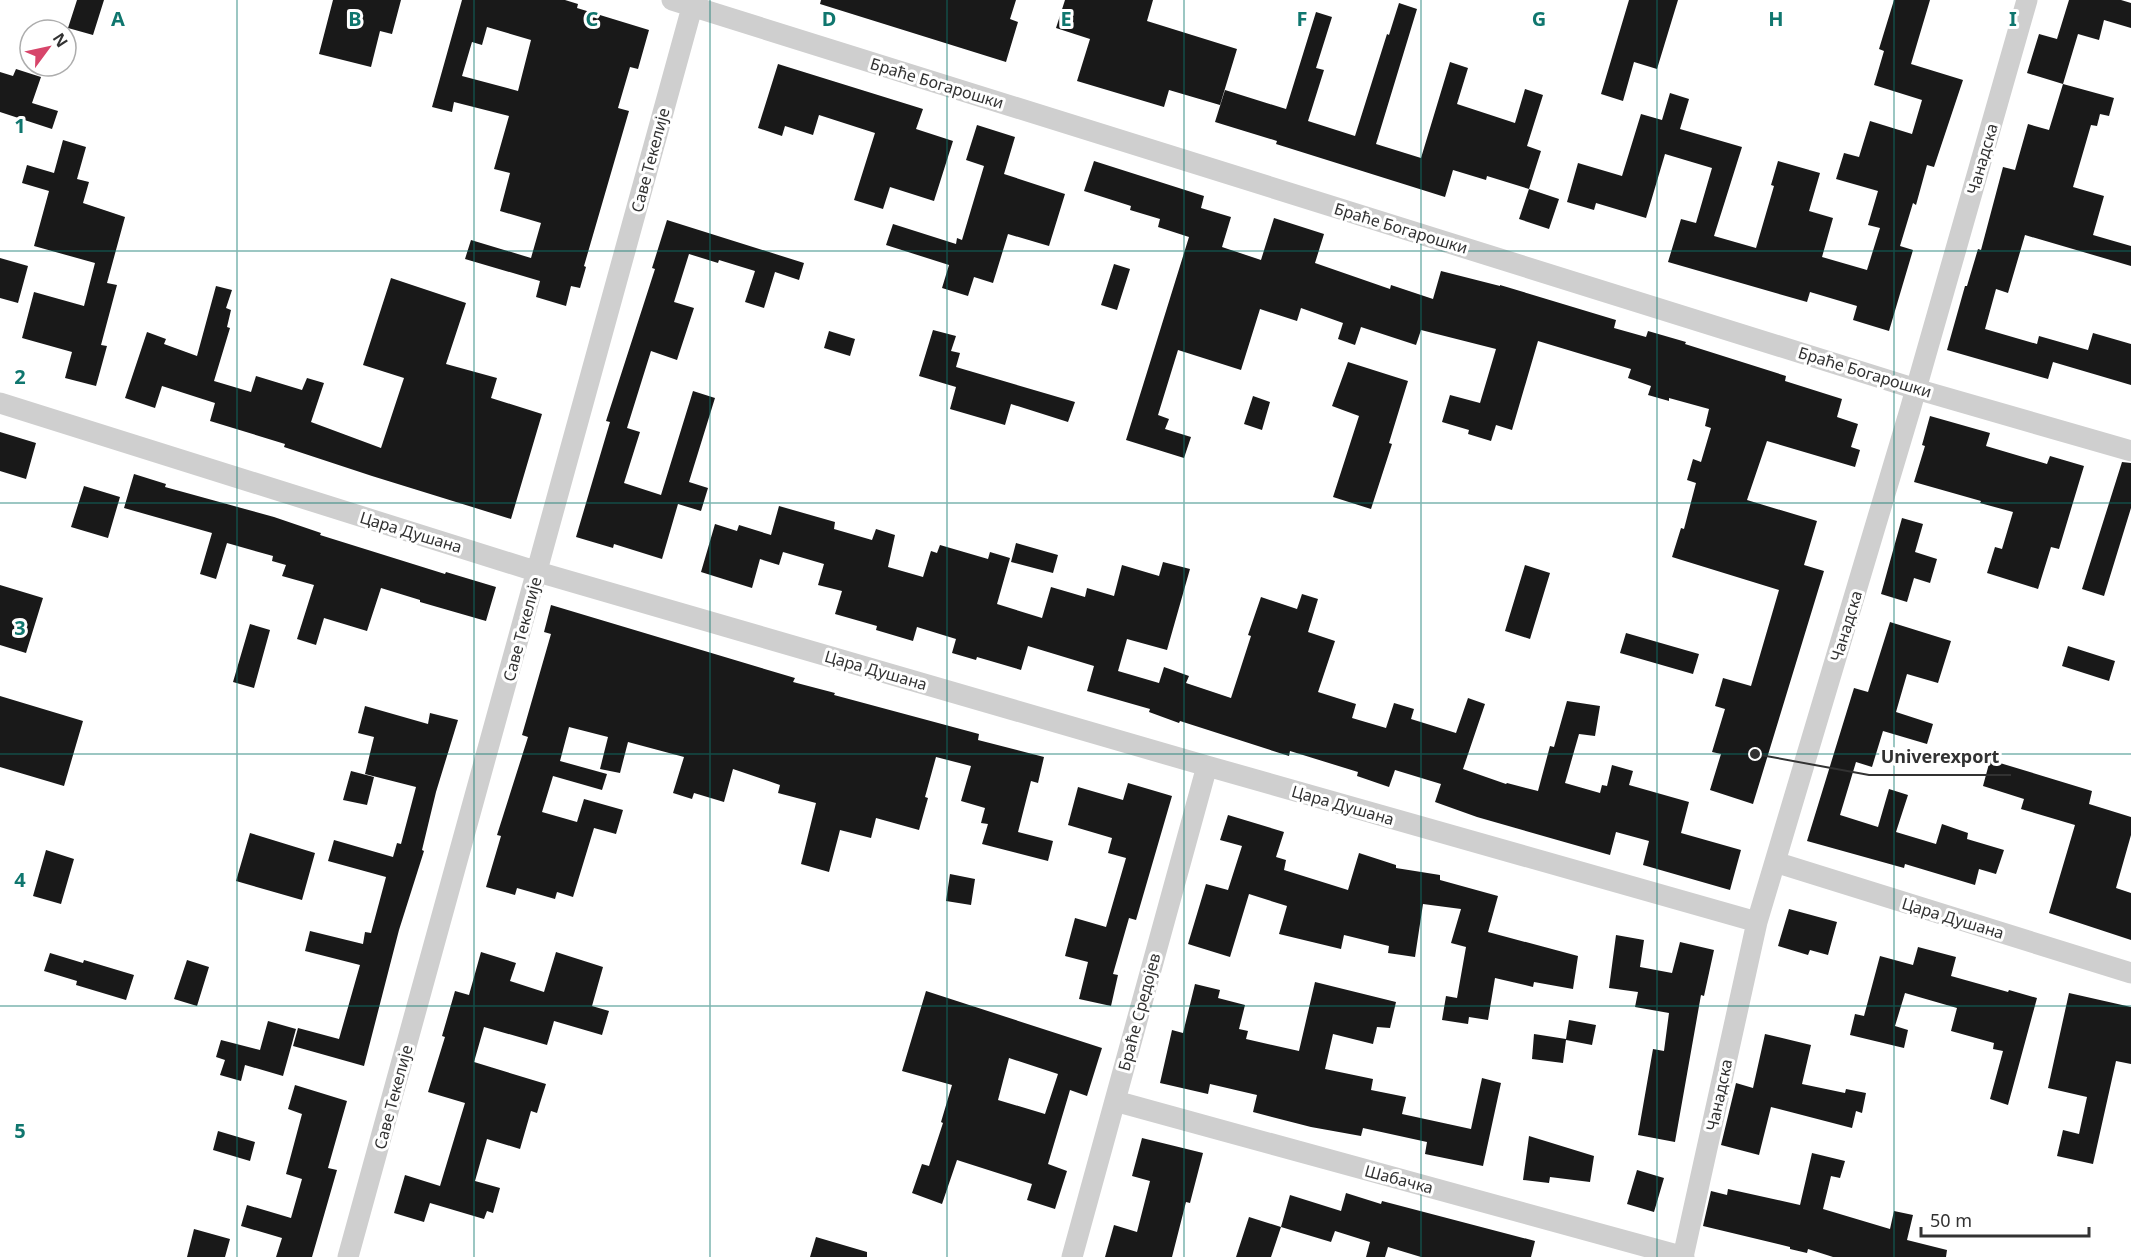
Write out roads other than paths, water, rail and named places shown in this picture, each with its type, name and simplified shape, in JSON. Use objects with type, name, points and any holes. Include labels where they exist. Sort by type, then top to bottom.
[{"type":"street","name":"Чанадска","points":[[1684,1257],[1757,922],[1916,389],[2027,0]]},
{"type":"street","name":"Браће Богарошки","points":[[686,2],[1916,389],[2131,451]]},
{"type":"street","name":"Саве Текелије","points":[[348,1257],[538,572],[686,2]]},
{"type":"street","name":"Цара Душана","points":[[0,403],[538,572],[1207,766],[1757,922]]},
{"type":"street","name":"Браће Средојев","points":[[1072,1257],[1207,766]]},
{"type":"street","name":"Цара Душана","points":[[1775,862],[2131,973]]},
{"type":"street","name":"Шабачка","points":[[1115,1101],[1684,1257]]},
{"type":"place","name":"Univerexport","points":[[1755,754]]}]
